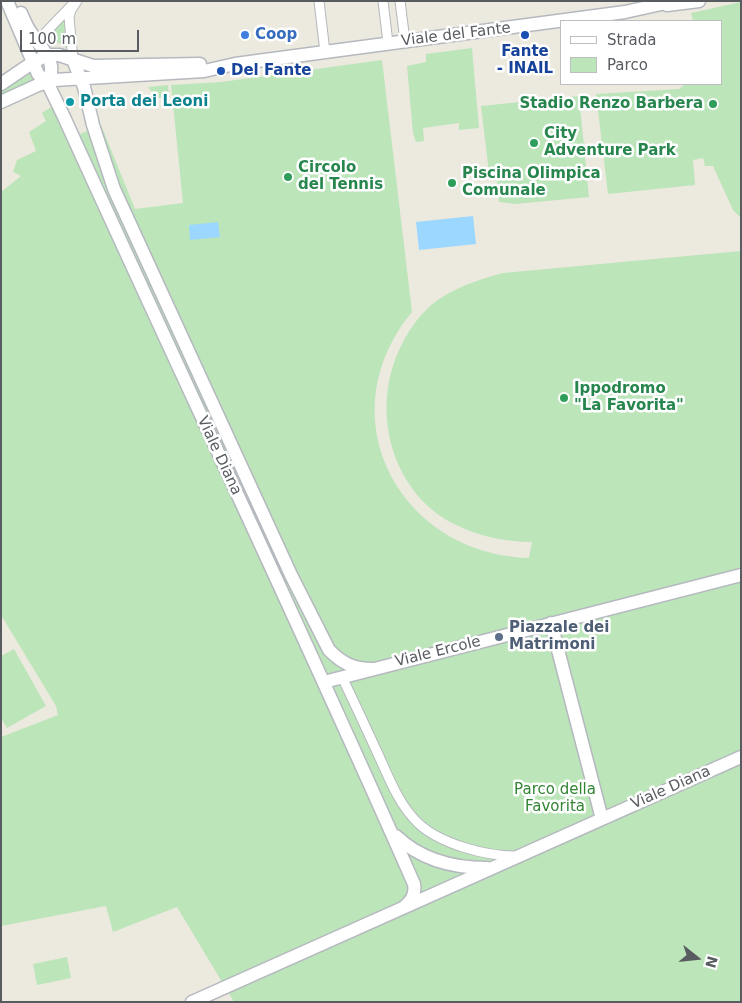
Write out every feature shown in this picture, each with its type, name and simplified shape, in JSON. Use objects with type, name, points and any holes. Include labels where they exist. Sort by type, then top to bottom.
[{"type":"street","points":[[6,1],[25,43],[27,57],[41,65]]},
{"type":"street","points":[[16,1],[30,31],[40,44]]},
{"type":"street","points":[[1,102],[41,65],[40,44],[46,32],[76,1]]},
{"type":"street","points":[[73,60],[69,17],[76,1]]},
{"type":"street","points":[[319,1],[325,52]]},
{"type":"street","points":[[383,1],[388,43]]},
{"type":"street","points":[[400,1],[404,41]]},
{"type":"street","name":"Viale del Fante","points":[[563,20],[657,6],[675,1]]},
{"type":"street","points":[[657,6],[699,1]]},
{"type":"street","name":"Viale del Fante","points":[[41,65],[81,78],[204,71],[235,64],[560,20]]},
{"type":"street","name":"Viale del Fante","points":[[41,65],[73,60],[93,66],[235,64]]},
{"type":"street","name":"Viale Diana","points":[[73,60],[81,78],[93,126],[114,189],[315,625],[323,641],[335,656],[350,666],[372,669]]},
{"type":"street","points":[[1,84],[41,65]]},
{"type":"street","name":"Viale Diana","points":[[41,65],[169,349],[324,682],[390,831],[415,890],[412,900],[403,908]]},
{"type":"street","name":"Viale Ercole","points":[[324,682],[741,575]]},
{"type":"street","points":[[552,623],[602,819]]},
{"type":"street","name":"Viale Diana","points":[[342,677],[392,785],[403,805],[418,822],[437,837],[452,843],[502,856],[520,856]]},
{"type":"street","name":"Viale Diana","points":[[403,908],[741,757]]},
{"type":"street","name":"Viale Diana","points":[[390,831],[416,853],[429,858],[459,866],[492,868]]},
{"type":"street","points":[[192,1002],[403,908]]},
{"type":"green space","points":[[741,2],[741,218],[733,210],[713,166],[705,166],[703,158],[693,160],[695,185],[608,194],[596,94],[679,89],[684,85],[722,85],[722,20],[693,20],[691,13]]},
{"type":"green space","points":[[65,17],[67,48],[48,37]]},
{"type":"green space","points":[[472,48],[479,128],[459,130],[459,123],[423,128],[424,141],[416,142],[413,133],[407,66],[426,62],[426,54]]},
{"type":"green space","name":"Parco della Favorita","points":[[382,60],[412,312],[387,352],[376,394],[377,434],[389,472],[412,506],[444,532],[483,551],[529,558],[532,542],[512,541],[481,535],[452,523],[434,511],[418,496],[405,478],[396,458],[390,438],[387,416],[387,394],[391,373],[405,338],[415,322],[428,308],[454,290],[503,273],[741,251],[741,1002],[234,1002],[177,907],[113,932],[106,906],[1,926],[1,737],[58,715],[56,706],[1,615],[1,192],[21,176],[13,172],[17,160],[36,151],[29,132],[46,121],[42,113],[56,104],[71,138],[101,125],[135,209],[183,203],[171,85],[221,82]]},
{"type":"green space","points":[[32,71],[37,80],[1,98],[1,90]]},
{"type":"green space","points":[[168,85],[169,97],[157,98],[148,87]]},
{"type":"green space","name":"City Adventure Park","points":[[579,96],[589,197],[515,204],[499,202],[497,180],[490,181],[481,106]]},
{"type":"green space","points":[[14,649],[46,706],[7,728],[1,718],[1,656]]},
{"type":"green space","points":[[67,957],[71,978],[37,985],[33,964]]},
{"type":"water","name":"Piscina Olimpica Comunale","points":[[473,216],[476,244],[419,250],[416,222]]},
{"type":"water","points":[[218,222],[220,237],[190,240],[189,225]]},
{"type":"place","name":"Coop","points":[[245,35]]},
{"type":"place","name":"Fante - INAIL","points":[[525,35]]},
{"type":"place","name":"Del Fante","points":[[221,71]]},
{"type":"place","name":"Porta dei Leoni","points":[[70,102]]},
{"type":"place","name":"Stadio Renzo Barbera","points":[[713,104]]},
{"type":"place","name":"City Adventure Park","points":[[534,143]]},
{"type":"place","name":"Circolo del Tennis","points":[[288,177]]},
{"type":"place","name":"Piscina Olimpica Comunale","points":[[452,183]]},
{"type":"place","name":"Ippodromo \"La Favorita\"","points":[[564,398]]},
{"type":"place","name":"Piazzale dei Matrimoni","points":[[499,637]]}]
